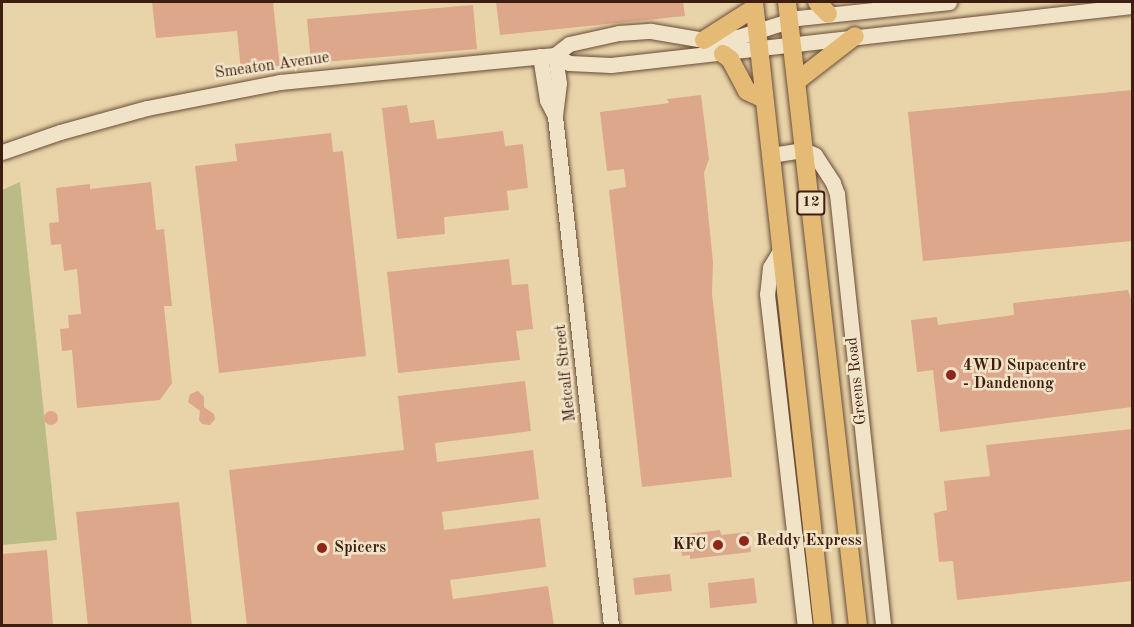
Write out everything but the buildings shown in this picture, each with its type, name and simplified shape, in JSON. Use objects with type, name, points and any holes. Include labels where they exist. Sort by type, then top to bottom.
[{"type":"main road","name":"12","points":[[754,5],[823,626]]},
{"type":"main road","points":[[704,40],[754,5]]},
{"type":"main road","name":"Greens Road","points":[[788,10],[858,626]]},
{"type":"main road","points":[[797,81],[855,36]]},
{"type":"main road","points":[[723,54],[730,59],[747,91],[764,99]]},
{"type":"street","points":[[758,40],[788,10],[949,2]]},
{"type":"street","points":[[758,40],[793,43],[1132,6]]},
{"type":"street","name":"Smeaton Avenue","points":[[547,56],[569,44],[619,33],[651,31],[704,40],[738,37],[758,40]]},
{"type":"street","name":"Smeaton Avenue","points":[[2,152],[71,129],[209,93],[280,81],[547,56],[569,63],[605,65],[723,54],[758,40]]},
{"type":"street","name":"Metcalf Street","points":[[547,56],[559,83],[555,116],[611,626]]},
{"type":"street","points":[[771,154],[804,150]]},
{"type":"street","name":"Greens Road","points":[[804,150],[815,155],[833,183],[837,194],[883,626]]},
{"type":"street","points":[[781,249],[770,267],[767,294],[805,626]]},
{"type":"street","points":[[854,589],[880,599]]},
{"type":"green space","points":[[20,182],[57,540],[2,545],[2,190]]},
{"type":"place","name":"4WD Supacentre - Dandenong","points":[[951,375]]},
{"type":"place","name":"Reddy Express","points":[[744,541]]},
{"type":"place","name":"KFC","points":[[718,545]]},
{"type":"place","name":"Spicers","points":[[322,548]]}]
